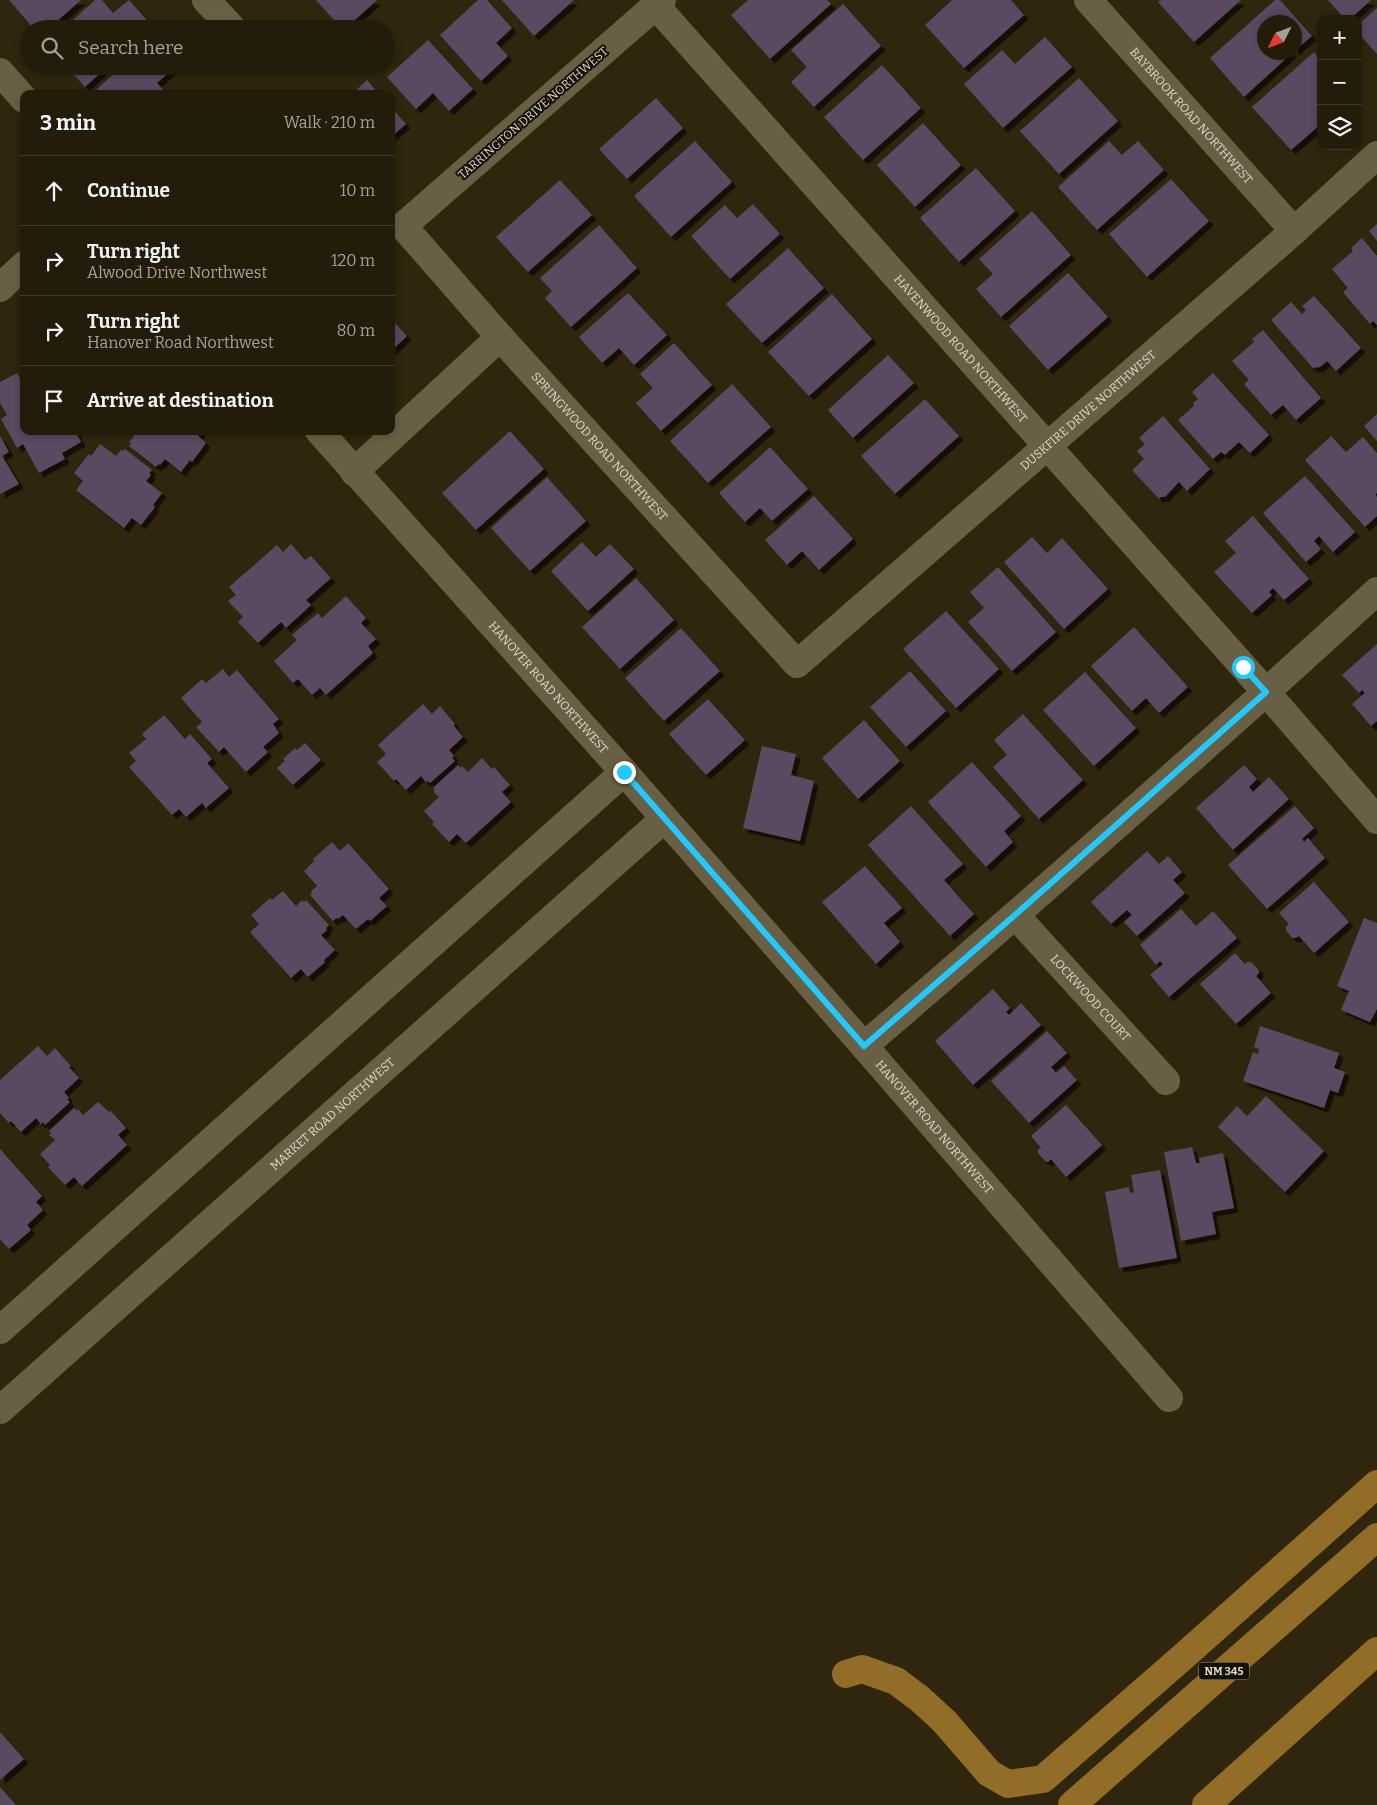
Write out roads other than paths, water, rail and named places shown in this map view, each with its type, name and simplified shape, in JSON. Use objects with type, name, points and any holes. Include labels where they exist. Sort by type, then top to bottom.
[{"type":"main road","points":[[846,1674],[862,1669],[896,1680],[944,1721],[989,1773],[1008,1784],[1043,1779],[1178,1662],[1377,1484]]},
{"type":"main road","name":"NM 345","points":[[1072,1805],[1377,1537]]},
{"type":"main road","points":[[1206,1805],[1377,1651]]},
{"type":"street","points":[[206,0],[225,20]]},
{"type":"street","name":"BAYBROOK ROAD NORTHWEST","points":[[1088,0],[1294,231]]},
{"type":"street","name":"TARRINGTON DRIVE NORTHWEST","points":[[404,226],[659,3]]},
{"type":"street","name":"HAVENWOOD ROAD NORTHWEST","points":[[659,3],[1377,820]]},
{"type":"street","points":[[0,72],[20,94]]},
{"type":"street","name":"DUSKFIRE DRIVE NORTHWEST","points":[[797,664],[1294,231],[1377,155]]},
{"type":"street","name":"SPRINGWOOD ROAD NORTHWEST","points":[[404,226],[500,337],[797,664]]},
{"type":"street","points":[[0,288],[20,269]]},
{"type":"street","points":[[395,434],[500,337]]},
{"type":"street","name":"HANOVER ROAD NORTHWEST","points":[[322,435],[624,772],[1169,1398]]},
{"type":"street","points":[[354,472],[394,435]]},
{"type":"street","points":[[864,1046],[1015,915],[1377,591]]},
{"type":"street","points":[[0,1330],[624,772]]},
{"type":"street","name":"MARKET ROAD NORTHWEST","points":[[0,1410],[664,819]]},
{"type":"street","name":"LOCKWOOD COURT","points":[[1015,915],[1166,1080]]}]
